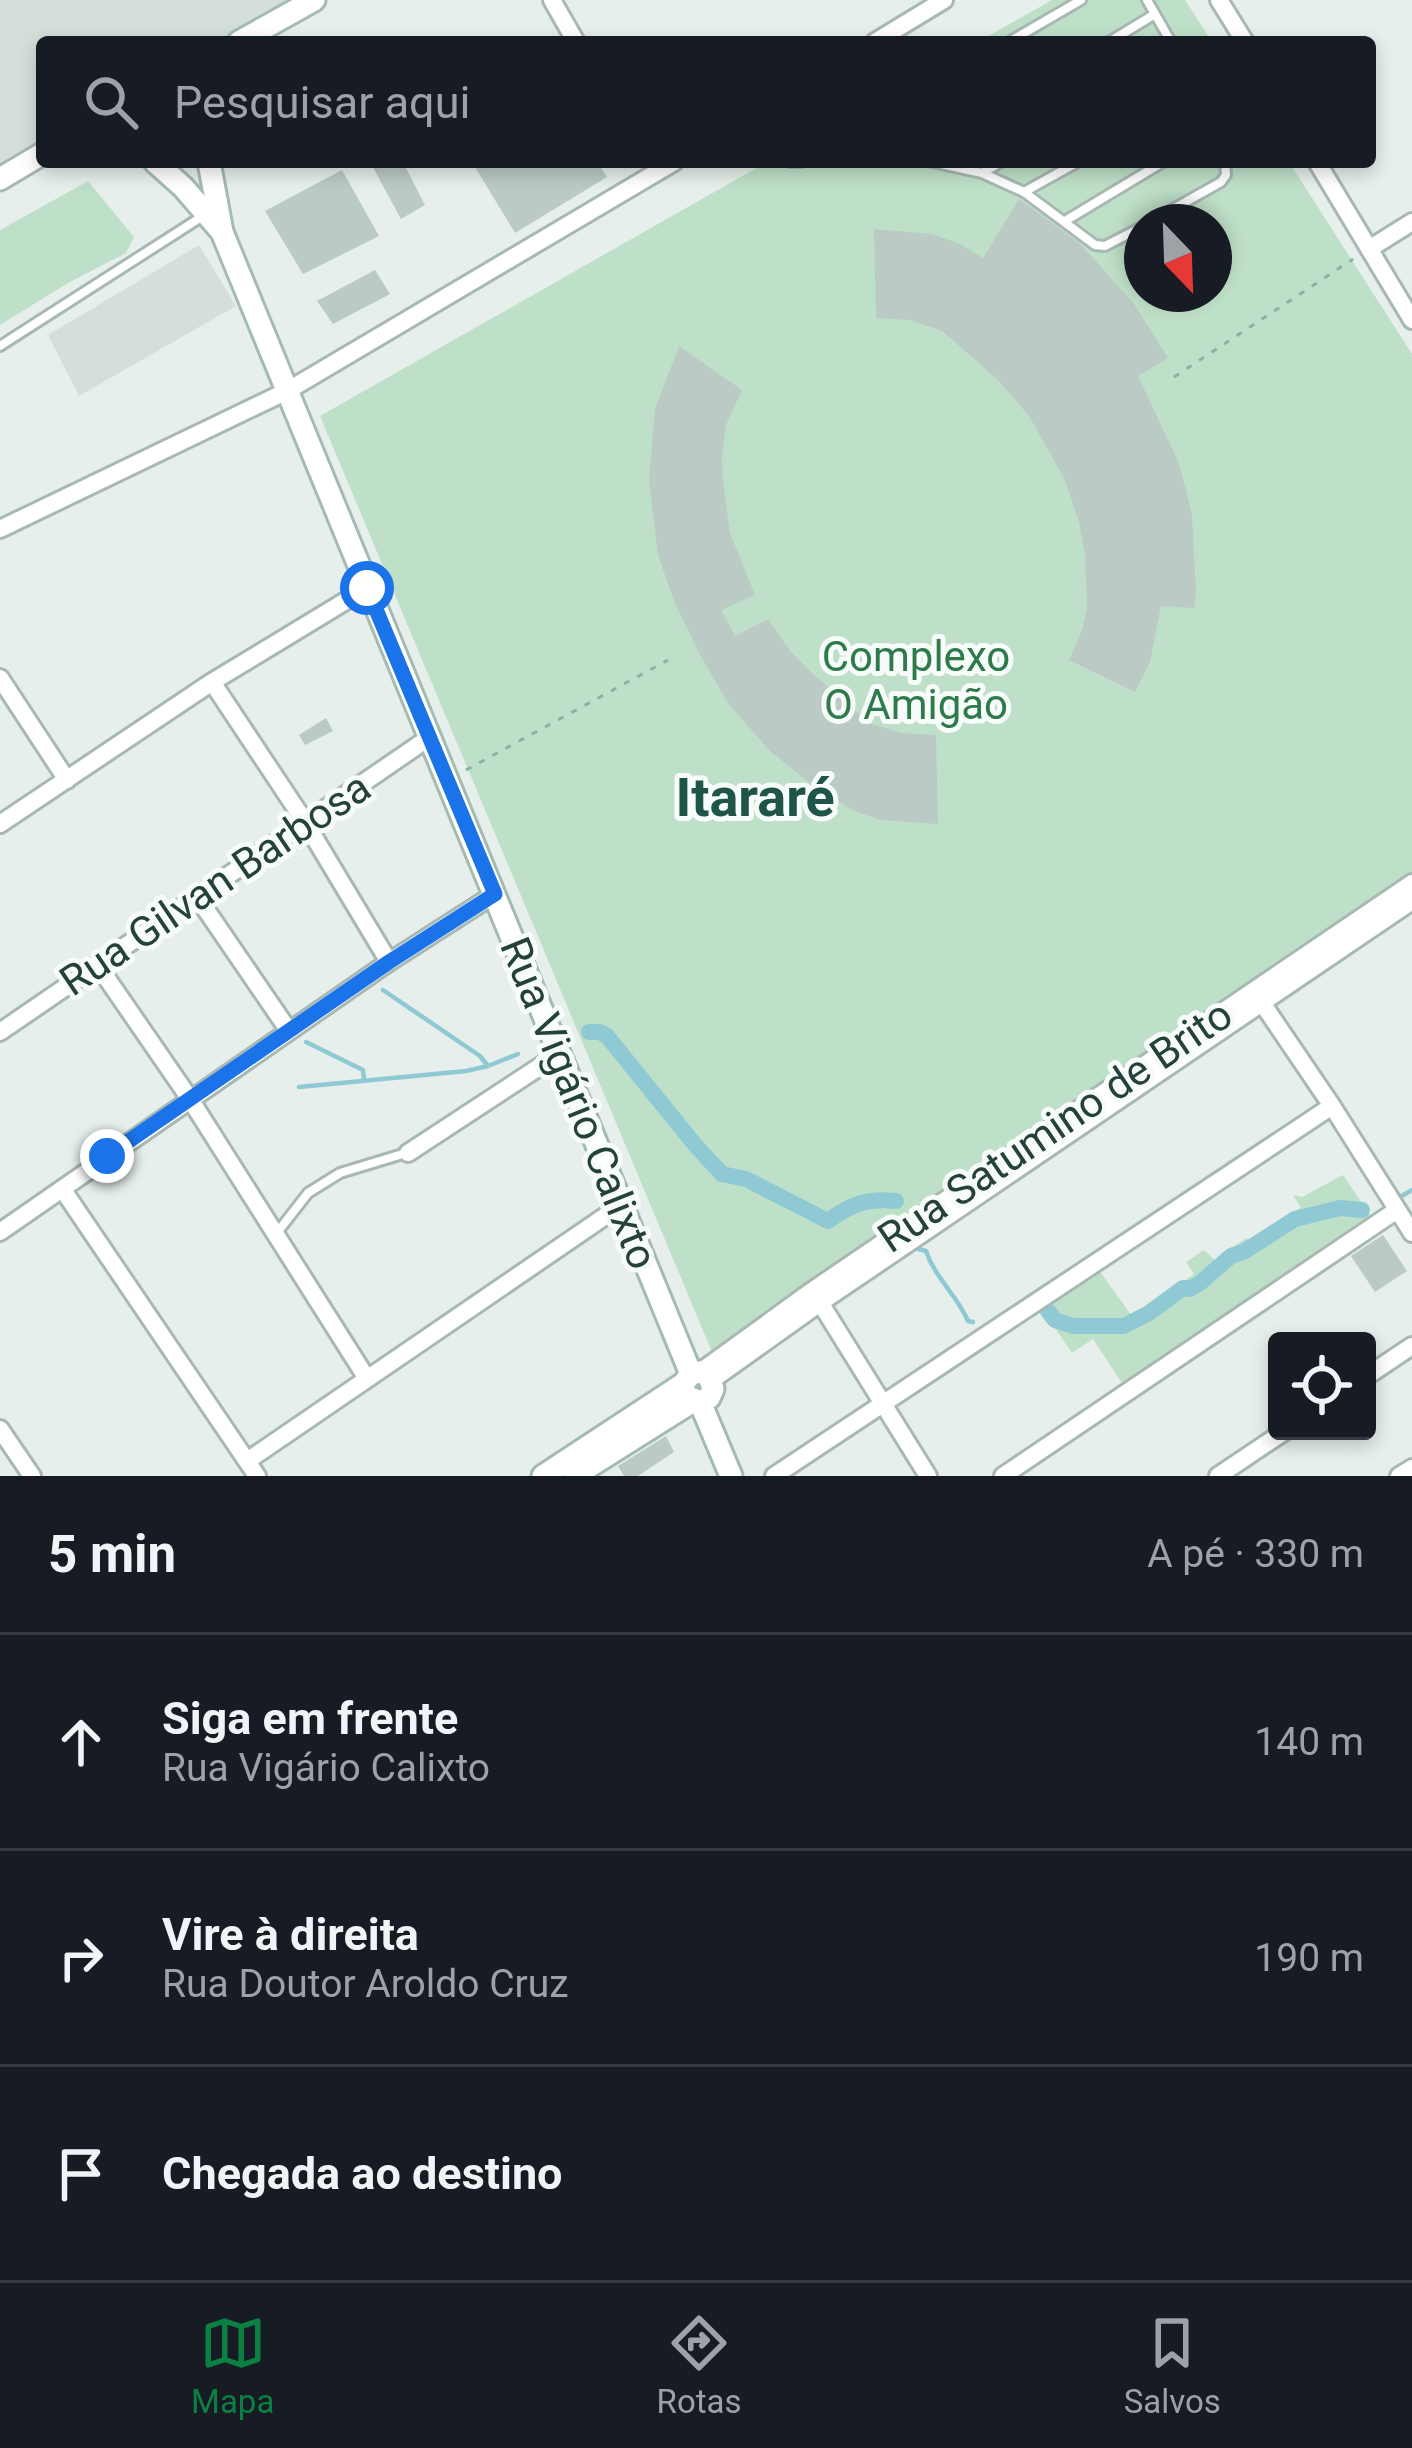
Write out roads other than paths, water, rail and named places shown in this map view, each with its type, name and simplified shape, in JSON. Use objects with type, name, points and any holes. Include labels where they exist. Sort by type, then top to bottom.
[{"type":"main road","points":[[253,36],[314,0]]},
{"type":"main road","points":[[0,179],[36,158]]},
{"type":"main road","name":"Rua Vigário Calixto","points":[[161,168],[222,232]]},
{"type":"main road","name":"Rua Vigário Calixto","points":[[210,168],[222,232],[730,1476]]},
{"type":"main road","name":"Rua Satumino de Brito","points":[[543,1476],[697,1386]]},
{"type":"main road","name":"Rua Satumino de Brito","points":[[574,1476],[697,1386]]},
{"type":"street","points":[[552,0],[573,36]]},
{"type":"street","points":[[885,36],[944,0]]},
{"type":"street","points":[[1219,0],[1240,36]]},
{"type":"street","points":[[0,529],[287,391],[648,168]]},
{"type":"street","points":[[1320,168],[1412,320]]},
{"type":"street","points":[[1369,249],[1412,222]]},
{"type":"street","points":[[0,824],[212,682],[367,588]]},
{"type":"street","points":[[0,678],[67,780]]},
{"type":"street","points":[[212,682],[389,962]]},
{"type":"street","name":"Rua Gilvan Barbosa","points":[[0,1032],[430,737]]},
{"type":"street","points":[[0,1232],[389,962],[495,894]]},
{"type":"street","name":"Rua Satumino de Brito","points":[[697,1386],[817,1296],[1409,897]]},
{"type":"street","points":[[199,898],[289,1031]]},
{"type":"street","points":[[97,964],[190,1099],[366,1377]]},
{"type":"street","points":[[1258,996],[1412,1233]]},
{"type":"street","points":[[408,1153],[559,1054]]},
{"type":"street","points":[[774,1476],[1332,1106]]},
{"type":"street","points":[[63,1190],[252,1468],[366,1377],[620,1206]]},
{"type":"street","points":[[1003,1476],[1397,1210]]},
{"type":"street","points":[[817,1296],[928,1476]]},
{"type":"street","points":[[1376,1370],[1412,1346]]},
{"type":"street","points":[[0,1429],[32,1476]]},
{"type":"street","points":[[1218,1476],[1272,1440]]},
{"type":"street","points":[[1400,1476],[1412,1468]]},
{"type":"lane","points":[[1020,36],[1081,0]]},
{"type":"lane","points":[[1148,0],[1168,36]]},
{"type":"lane","points":[[1119,36],[1155,14]]},
{"type":"lane","points":[[959,168],[1024,192],[1095,245],[1105,246],[1124,236]]},
{"type":"lane","points":[[982,173],[991,168]]},
{"type":"lane","points":[[1024,192],[1067,168]]},
{"type":"lane","points":[[1066,221],[1153,168]]},
{"type":"lane","points":[[1182,204],[1221,182],[1225,168]]},
{"type":"lane","points":[[0,346],[206,214]]},
{"type":"lane","points":[[276,1234],[308,1193],[340,1173],[408,1153]]},
{"type":"waterway","points":[[383,990],[488,1066]]},
{"type":"waterway","points":[[589,1032],[607,1036],[722,1174],[746,1179],[828,1221],[860,1204],[896,1201]]},
{"type":"waterway","points":[[306,1042],[363,1070],[364,1079]]},
{"type":"waterway","points":[[299,1087],[466,1071],[518,1054]]},
{"type":"waterway","points":[[1400,1197],[1412,1190]]},
{"type":"waterway","points":[[1048,1311],[1055,1320],[1073,1326],[1124,1326],[1183,1288],[1200,1283],[1231,1256],[1295,1219],[1340,1208],[1362,1210]]},
{"type":"waterway","points":[[915,1248],[926,1251],[968,1321],[973,1322]]},
{"type":"district","name":"Itararé","points":[[755,797]]},
{"type":"park label","name":"Complexo O Amigão","points":[[916,680]]}]
